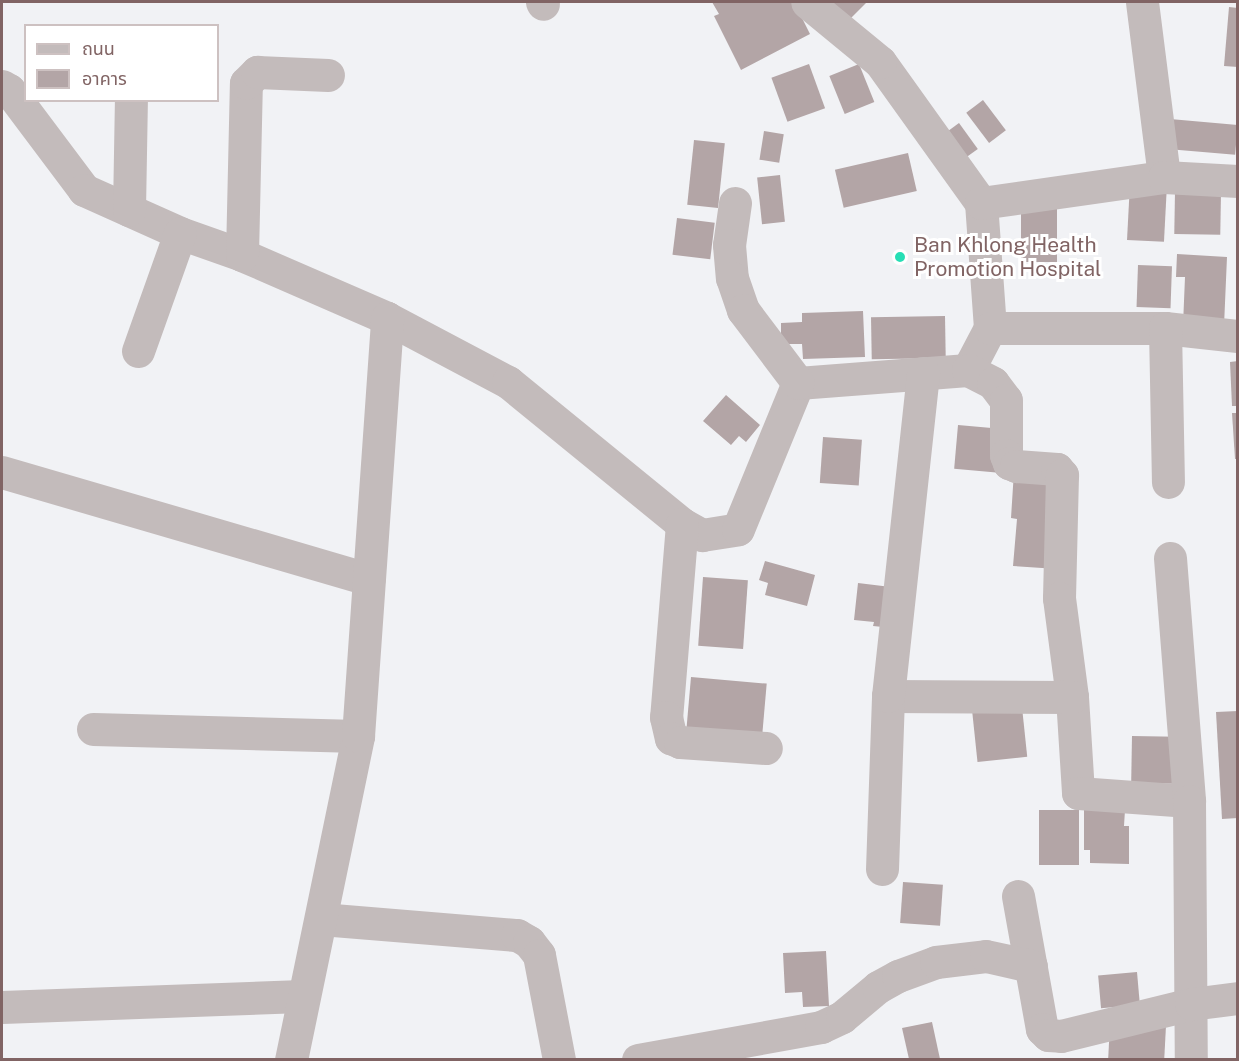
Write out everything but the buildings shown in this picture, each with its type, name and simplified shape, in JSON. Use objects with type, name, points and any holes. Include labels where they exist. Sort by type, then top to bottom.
[{"type":"street","points":[[807,2],[880,62],[981,203],[990,328],[968,370]]},
{"type":"street","points":[[1142,2],[1164,177]]},
{"type":"street","points":[[242,255],[246,83],[257,72],[328,75]]},
{"type":"street","points":[[2,86],[9,90],[84,190],[180,233],[242,255],[387,318],[508,382],[682,524],[702,535],[738,529],[798,383]]},
{"type":"street","points":[[129,210],[131,102]]},
{"type":"street","points":[[981,203],[1164,177],[1238,181]]},
{"type":"street","points":[[735,203],[729,245],[732,278],[743,310],[798,383]]},
{"type":"street","points":[[138,351],[180,233]]},
{"type":"street","points":[[291,1059],[302,996],[321,919],[358,736],[387,318]]},
{"type":"street","points":[[990,328],[1165,328],[1238,336]]},
{"type":"street","points":[[1165,328],[1168,482]]},
{"type":"street","points":[[798,383],[968,370],[993,383],[1006,400],[1006,455],[1009,463],[1016,466],[1056,469],[1062,475],[1059,598],[1072,697],[1078,793],[1189,801]]},
{"type":"street","points":[[882,869],[888,696],[924,374]]},
{"type":"street","points":[[2,472],[369,579]]},
{"type":"street","points":[[682,524],[666,717],[671,738],[680,742],[766,748]]},
{"type":"street","points":[[1170,558],[1189,801],[1191,1059]]},
{"type":"street","points":[[888,696],[1072,697]]},
{"type":"street","points":[[93,729],[358,736]]},
{"type":"street","points":[[1018,896],[1042,1029],[1048,1035],[1061,1036],[1191,1004],[1238,998]]},
{"type":"street","points":[[321,919],[517,935],[530,942],[538,955],[561,1059]]},
{"type":"street","points":[[638,1059],[821,1027],[842,1017],[878,987],[898,976],[936,962],[986,956],[1031,966]]},
{"type":"street","points":[[2,1007],[302,996]]},
{"type":"place","name":"Ban Khlong Health Promotion Hospital","points":[[900,257]]}]
